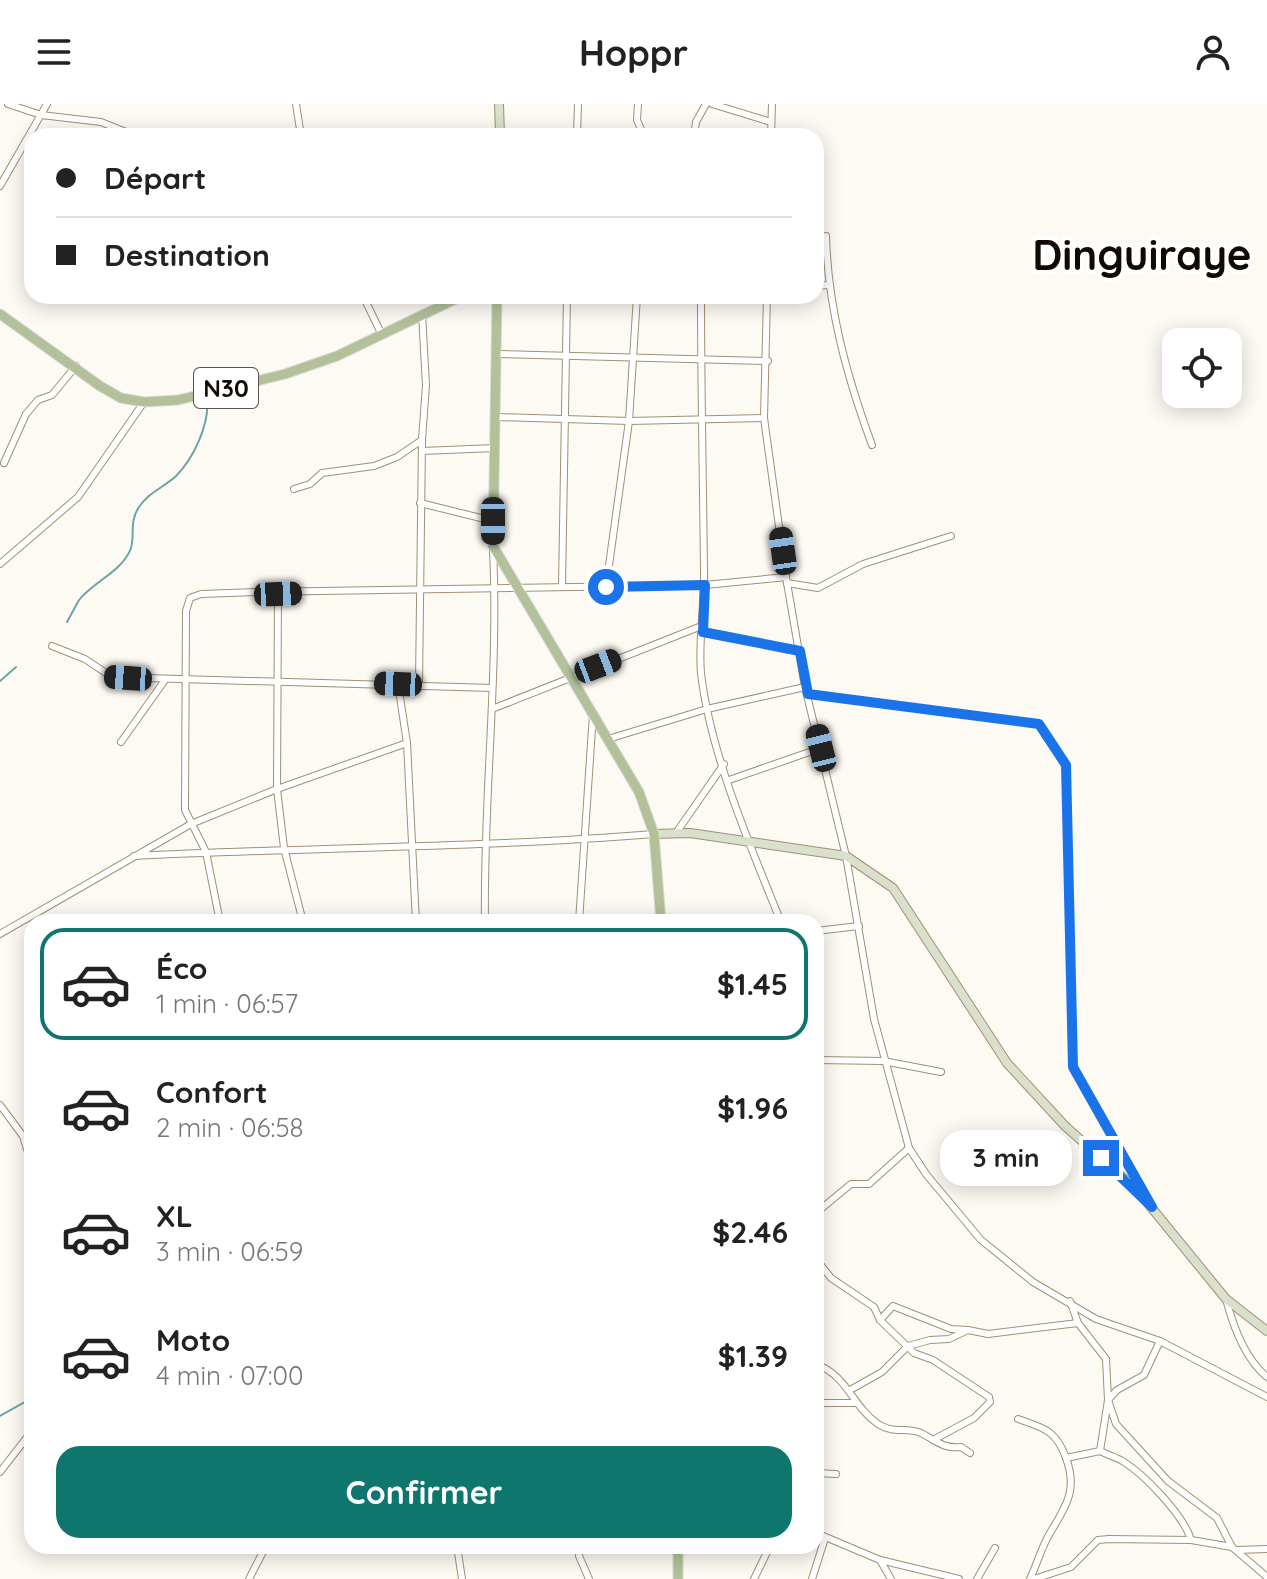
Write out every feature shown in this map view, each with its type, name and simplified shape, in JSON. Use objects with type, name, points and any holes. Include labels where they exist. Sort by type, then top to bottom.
[{"type":"main road","name":"N30","points":[[1,317],[121,398],[144,402],[178,400],[285,374],[337,356],[444,304]]},
{"type":"main road","points":[[497,304],[493,546],[515,588],[594,713],[639,792],[654,834],[660,914]]},
{"type":"main road","points":[[678,1554],[678,1579]]},
{"type":"street","points":[[8,104],[41,115],[101,122],[116,128]]},
{"type":"street","points":[[33,128],[47,104]]},
{"type":"street","points":[[296,104],[300,128]]},
{"type":"street","points":[[499,104],[500,128]]},
{"type":"street","points":[[577,128],[578,104]]},
{"type":"street","points":[[638,104],[637,120],[640,128]]},
{"type":"street","points":[[696,128],[706,104]]},
{"type":"street","points":[[712,104],[771,122]]},
{"type":"street","points":[[771,128],[772,104]]},
{"type":"street","points":[[0,186],[24,144]]},
{"type":"street","points":[[826,236],[829,285],[843,359],[872,445]]},
{"type":"street","points":[[824,285],[829,285]]},
{"type":"street","points":[[367,304],[382,335]]},
{"type":"street","points":[[562,586],[567,304]]},
{"type":"street","points":[[606,587],[629,421],[637,304]]},
{"type":"street","points":[[701,304],[705,585],[701,670],[707,709],[729,780],[749,842],[778,914]]},
{"type":"street","points":[[767,304],[768,361],[764,418],[787,580],[806,690],[846,856],[883,1061],[909,1148],[926,1174],[981,1240],[1033,1282],[1096,1319],[1160,1341],[1267,1397]]},
{"type":"street","points":[[419,684],[420,503],[426,385],[422,314]]},
{"type":"street","points":[[497,354],[634,360],[701,358],[768,361]]},
{"type":"street","points":[[4,463],[26,414],[38,400],[52,395],[76,366]]},
{"type":"street","points":[[0,564],[78,497],[144,402]]},
{"type":"street","points":[[496,417],[565,416],[629,421],[764,418]]},
{"type":"street","points":[[294,489],[310,484],[322,473],[374,466],[397,457],[422,440]]},
{"type":"street","points":[[422,451],[495,448]]},
{"type":"street","points":[[420,503],[493,521]]},
{"type":"street","points":[[218,914],[206,852],[185,810],[186,611],[190,598],[201,594],[495,586],[705,585],[787,580],[818,588],[863,564],[951,536]]},
{"type":"street","points":[[485,914],[484,843],[495,586],[493,546]]},
{"type":"street","points":[[278,594],[277,789],[284,848],[301,914]]},
{"type":"street","points":[[492,709],[704,629],[800,651]]},
{"type":"street","points":[[52,646],[85,659],[112,677],[492,688]]},
{"type":"street","points":[[121,742],[165,679]]},
{"type":"street","points":[[398,684],[407,743],[416,914]]},
{"type":"street","points":[[608,739],[707,709],[806,690],[1039,724],[1066,765],[1073,1067],[1152,1207]]},
{"type":"street","points":[[579,914],[594,713]]},
{"type":"street","points":[[34,914],[191,824],[277,789],[407,743]]},
{"type":"street","points":[[729,780],[821,748]]},
{"type":"street","points":[[675,833],[724,764]]},
{"type":"street","points":[[134,856],[284,848],[414,849],[675,833],[846,856],[893,888],[1007,1063],[1065,1126],[1152,1207],[1226,1299],[1267,1331]]},
{"type":"street","points":[[0,934],[24,920]]},
{"type":"street","points":[[824,930],[859,926]]},
{"type":"street","points":[[824,1060],[883,1061],[941,1072]]},
{"type":"street","points":[[0,1105],[24,1139]]},
{"type":"street","points":[[824,1206],[851,1184],[869,1184],[909,1148]]},
{"type":"street","points":[[824,1269],[831,1278],[874,1307],[880,1320],[914,1353],[933,1360],[989,1397],[990,1402],[974,1418],[933,1440]]},
{"type":"street","points":[[1226,1299],[1233,1324],[1258,1370],[1267,1377]]},
{"type":"street","points":[[1070,1301],[1078,1323],[1106,1359],[1108,1400],[1100,1451]]},
{"type":"street","points":[[880,1320],[893,1306],[951,1329],[988,1334],[1078,1323]]},
{"type":"street","points":[[850,1390],[882,1372],[908,1346],[949,1339],[968,1330]]},
{"type":"street","points":[[1108,1400],[1117,1390],[1144,1375],[1160,1341]]},
{"type":"street","points":[[824,1367],[850,1390],[855,1403],[889,1430],[917,1431],[945,1448],[961,1447],[970,1453]]},
{"type":"street","points":[[1108,1400],[1116,1424],[1168,1481],[1217,1518],[1234,1548],[1267,1577]]},
{"type":"street","points":[[824,1403],[855,1403]]},
{"type":"street","points":[[1018,1419],[1045,1428],[1059,1439],[1071,1471],[1071,1497],[1049,1534],[1032,1579]]},
{"type":"street","points":[[0,1472],[24,1441]]},
{"type":"street","points":[[1066,1458],[1100,1451],[1123,1461],[1186,1523],[1191,1540]]},
{"type":"street","points":[[824,1473],[836,1474]]},
{"type":"street","points":[[824,1541],[825,1538],[880,1560],[959,1579]]},
{"type":"street","points":[[1032,1579],[1071,1567],[1098,1540],[1191,1540],[1234,1548],[1267,1549]]},
{"type":"street","points":[[977,1579],[995,1548]]},
{"type":"street","points":[[249,1579],[262,1554]]},
{"type":"street","points":[[458,1554],[462,1579]]},
{"type":"street","points":[[579,1554],[589,1579]]},
{"type":"street","points":[[754,1579],[766,1554]]},
{"type":"street","points":[[812,1579],[820,1554]]},
{"type":"street","points":[[880,1560],[891,1579]]},
{"type":"waterway","points":[[67,622],[79,600],[127,556],[139,507],[176,476],[189,460],[203,429],[207,398]]},
{"type":"waterway","points":[[0,681],[16,667]]},
{"type":"waterway","points":[[0,1416],[24,1402]]},
{"type":"district","name":"Dinguiraye","points":[[1142,254]]},
{"type":"route","points":[[606,587],[705,585],[703,632],[800,651],[808,694],[1039,724],[1066,765],[1073,1067],[1152,1207],[1101,1158]]}]
